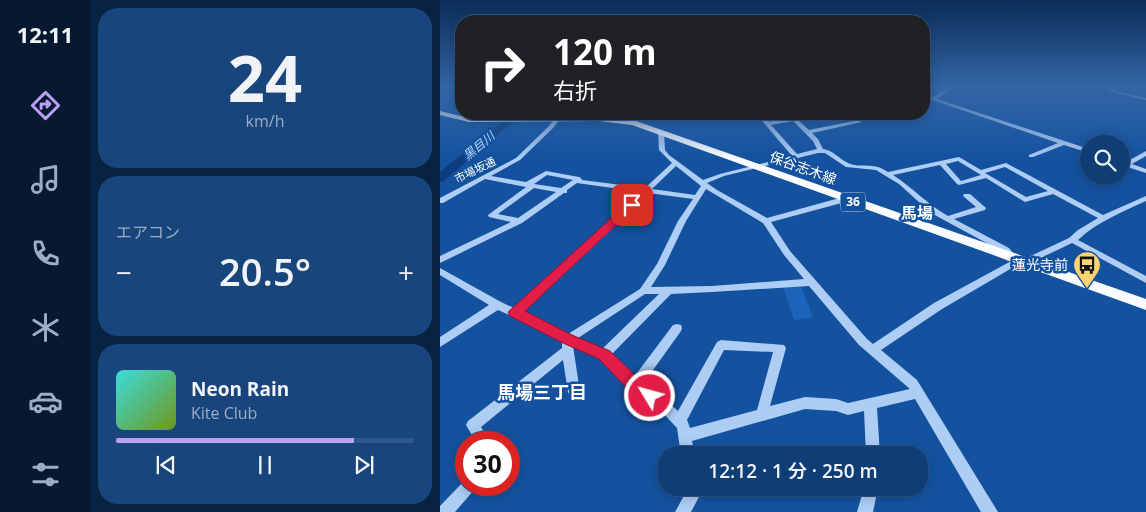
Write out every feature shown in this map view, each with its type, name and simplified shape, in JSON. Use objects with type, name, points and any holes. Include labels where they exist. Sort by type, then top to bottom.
[{"type":"main road","name":"保谷志木線","points":[[440,113],[455,118]]},
{"type":"main road","name":"保谷志木線","points":[[614,120],[661,132],[1017,261],[1146,305]]},
{"type":"street","points":[[972,112],[1080,148]]},
{"type":"street","name":"市場坂通","points":[[440,200],[518,158],[553,120]]},
{"type":"street","points":[[626,122],[636,120]]},
{"type":"street","points":[[766,120],[796,156]]},
{"type":"street","points":[[768,124],[785,120]]},
{"type":"street","points":[[795,120],[816,140],[821,151]]},
{"type":"street","points":[[824,120],[832,127]]},
{"type":"street","points":[[807,132],[859,122],[855,120]]},
{"type":"street","points":[[661,132],[662,150],[675,164],[703,184],[766,221],[787,253],[863,342],[913,384],[990,512]]},
{"type":"street","points":[[1031,156],[1065,142]]},
{"type":"street","points":[[477,431],[473,425],[567,344],[643,291],[660,265],[703,184],[722,175],[796,156],[826,151],[848,166],[874,166],[934,211],[1006,250],[1017,261]]},
{"type":"street","points":[[1130,161],[1146,152]]},
{"type":"street","points":[[887,174],[959,159],[1025,200],[1054,191]]},
{"type":"street","points":[[942,163],[959,183],[1006,165],[1103,218]]},
{"type":"street","points":[[515,312],[675,164]]},
{"type":"street","points":[[1130,166],[1146,171]]},
{"type":"street","points":[[440,260],[519,221],[579,179],[546,173],[492,215],[519,221]]},
{"type":"street","points":[[484,177],[564,190]]},
{"type":"street","points":[[576,181],[609,184],[646,192],[696,197]]},
{"type":"street","points":[[948,218],[982,208],[966,196]]},
{"type":"street","points":[[872,350],[938,306],[1017,261],[1072,240],[1103,218],[1146,198]]},
{"type":"street","points":[[766,221],[846,199]]},
{"type":"street","points":[[1072,240],[1146,280]]},
{"type":"street","points":[[440,271],[497,305],[515,312],[567,344],[604,355],[635,385],[666,408],[683,425],[686,446]]},
{"type":"street","points":[[643,291],[712,289],[813,282]]},
{"type":"street","points":[[604,355],[669,290]]},
{"type":"street","points":[[440,343],[497,305]]},
{"type":"street","points":[[635,385],[677,328]]},
{"type":"street","points":[[567,344],[574,392]]},
{"type":"street","points":[[679,421],[722,345],[780,348],[762,414]]},
{"type":"street","points":[[684,436],[805,403],[836,405],[848,408],[918,393]]},
{"type":"street","points":[[870,404],[872,446]]},
{"type":"street","points":[[445,512],[459,496]]},
{"type":"street","points":[[683,512],[692,496]]},
{"type":"street","points":[[865,512],[869,496]]},
{"type":"shaded area","points":[[800,284],[813,317],[794,320],[783,287]]},
{"type":"waterway","name":"黒目川","points":[[440,178],[510,120]]},
{"type":"place","name":"蓮光寺前","points":[[1087,289]]},
{"type":"district","name":"馬場","points":[[917,213]]},
{"type":"district","name":"馬場三丁目","points":[[542,393]]},
{"type":"route","points":[[632,205],[515,312],[604,355],[633,384],[650,396]]}]
